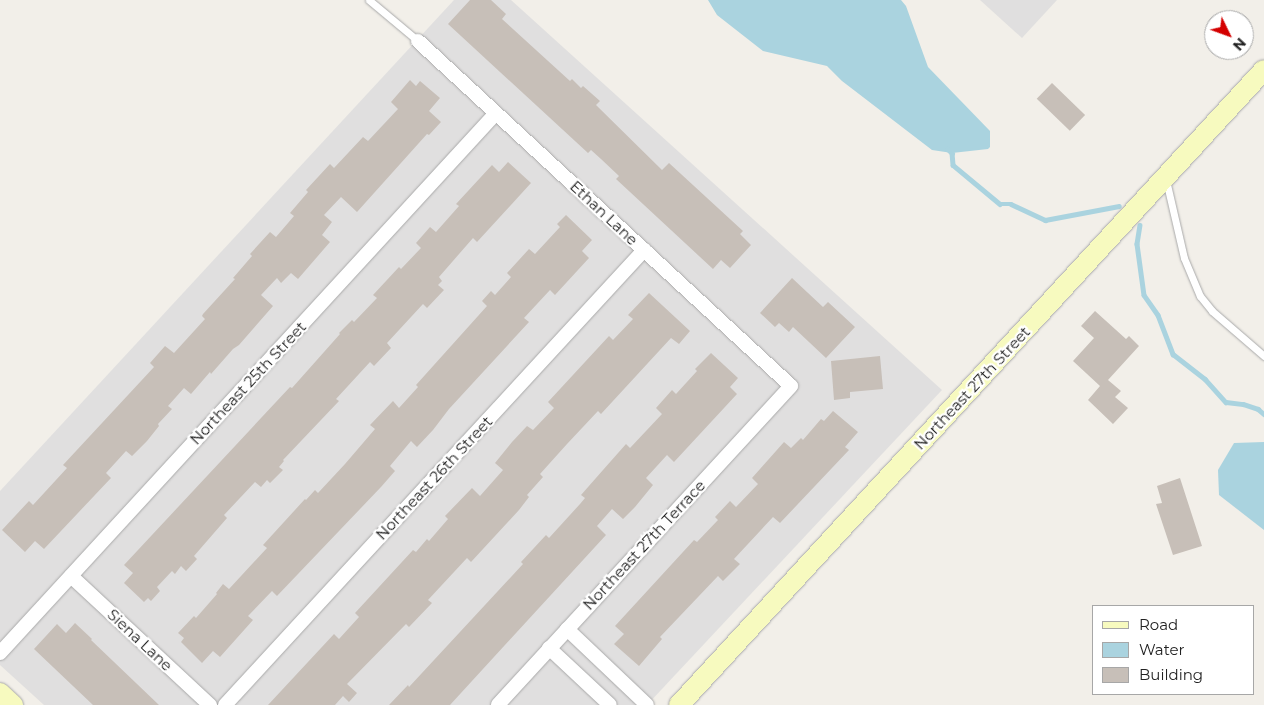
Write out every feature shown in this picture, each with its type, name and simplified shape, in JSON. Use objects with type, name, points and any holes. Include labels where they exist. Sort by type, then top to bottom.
[{"type":"street","name":"Ethan Lane","points":[[418,40],[791,386]]},
{"type":"street","name":"Northeast 27th Street","points":[[679,705],[1264,70]]},
{"type":"street","name":"Northeast 25th Street","points":[[0,653],[496,113]]},
{"type":"street","name":"Northeast 26th Street","points":[[224,705],[644,250]]},
{"type":"street","name":"Northeast 27th Terrace","points":[[498,705],[791,386]]},
{"type":"street","name":"Siena Lane","points":[[71,576],[210,705]]},
{"type":"street","points":[[567,629],[647,705]]},
{"type":"street","points":[[550,648],[610,705]]},
{"type":"street","points":[[0,693],[13,705]]},
{"type":"lane","points":[[369,0],[418,40]]},
{"type":"lane","points":[[1165,177],[1184,258],[1200,296],[1223,322],[1264,356]]},
{"type":"shaded area","points":[[454,0],[511,0],[942,390],[647,705],[44,705],[0,665],[0,491]]},
{"type":"shaded area","points":[[980,0],[1057,0],[1022,38]]},
{"type":"water","points":[[708,0],[901,0],[906,6],[928,67],[990,131],[990,147],[988,149],[952,153],[932,150],[842,81],[827,66],[763,51],[717,15]]},
{"type":"water","points":[[1264,442],[1264,530],[1219,495],[1218,470],[1234,443]]},
{"type":"building","points":[[470,0],[491,0],[506,14],[502,19],[570,81],[572,79],[581,88],[583,86],[600,101],[596,105],[662,170],[669,163],[743,231],[740,234],[751,245],[730,268],[721,260],[713,269],[616,179],[619,176],[601,159],[591,150],[588,153],[448,24]]},
{"type":"building","points":[[410,80],[416,86],[420,81],[440,98],[429,111],[441,122],[429,135],[427,134],[357,212],[341,197],[324,215],[332,222],[322,235],[330,242],[298,279],[291,273],[281,283],[277,278],[261,295],[273,306],[239,345],[233,349],[211,374],[210,372],[191,394],[184,388],[168,406],[172,409],[158,424],[159,426],[147,441],[132,456],[126,451],[106,473],[111,478],[44,549],[35,541],[25,552],[2,530],[29,501],[33,505],[67,468],[63,465],[154,367],[150,363],[165,346],[174,353],[205,319],[202,316],[203,314],[235,279],[233,278],[252,256],[250,254],[270,232],[276,237],[294,216],[290,213],[308,192],[306,190],[330,164],[334,168],[363,137],[368,141],[398,109],[391,102]]},
{"type":"building","points":[[1052,83],[1085,115],[1070,131],[1037,99]]},
{"type":"building","points":[[508,162],[531,183],[477,242],[473,238],[439,277],[442,281],[438,285],[444,290],[427,308],[423,304],[387,343],[391,348],[374,366],[370,362],[336,399],[339,401],[283,460],[279,467],[283,470],[270,483],[267,480],[261,487],[255,482],[224,515],[227,518],[194,556],[197,559],[186,571],[181,566],[175,574],[172,571],[157,587],[160,591],[151,601],[148,598],[144,602],[124,583],[133,573],[124,565],[290,387],[292,388],[339,333],[352,320],[354,322],[377,298],[373,295],[399,267],[401,269],[421,248],[416,243],[430,227],[436,232],[459,206],[456,204],[492,165],[499,172]]},
{"type":"building","points":[[566,215],[592,240],[582,251],[589,258],[555,295],[550,290],[524,318],[529,322],[449,409],[417,447],[411,441],[390,466],[395,471],[381,487],[277,596],[272,591],[248,616],[253,620],[220,657],[213,651],[202,663],[181,642],[184,638],[178,633],[194,616],[196,618],[217,594],[223,584],[229,589],[267,548],[263,545],[305,499],[315,490],[318,493],[345,464],[375,429],[370,425],[393,401],[399,408],[418,387],[416,385],[487,306],[482,301],[491,291],[495,295],[511,277],[507,273],[529,249],[535,254],[560,227],[557,224]]},
{"type":"building","points":[[792,278],[823,307],[828,302],[855,327],[826,358],[793,327],[789,332],[779,323],[775,327],[760,313]]},
{"type":"building","points":[[649,293],[690,331],[679,344],[671,338],[601,414],[598,411],[567,444],[540,474],[543,477],[527,495],[529,497],[519,510],[471,562],[467,558],[428,600],[432,603],[409,627],[406,624],[347,684],[357,693],[349,702],[343,696],[335,705],[268,705],[334,634],[339,639],[359,617],[355,613],[413,550],[416,552],[427,539],[429,541],[448,519],[445,516],[472,488],[480,496],[503,470],[495,463],[512,442],[527,426],[533,430],[554,408],[548,402],[609,336],[613,340],[633,319],[628,315]]},
{"type":"building","points":[[1095,311],[1126,339],[1129,336],[1139,346],[1108,380],[1121,391],[1115,397],[1128,408],[1113,424],[1088,400],[1100,386],[1073,361],[1094,338],[1081,326]]},
{"type":"building","points":[[711,353],[738,378],[730,387],[737,394],[674,462],[667,455],[646,478],[653,485],[635,507],[623,519],[612,509],[597,526],[606,535],[450,705],[389,705],[408,685],[409,687],[523,564],[521,562],[546,535],[549,538],[585,498],[581,495],[626,444],[630,448],[662,414],[656,408],[672,390],[676,394],[697,371],[695,369]]},
{"type":"building","points":[[880,356],[883,389],[850,392],[850,398],[834,400],[831,361]]},
{"type":"building","points":[[833,411],[858,432],[845,447],[849,450],[780,523],[773,517],[734,559],[740,564],[723,581],[718,576],[660,637],[662,639],[639,666],[614,644],[624,634],[615,626],[694,540],[697,542],[718,520],[715,517],[730,501],[736,507],[758,484],[752,478],[784,442],[791,448],[801,438],[803,440],[821,419],[824,421]]},
{"type":"building","points":[[1180,478],[1202,546],[1173,555],[1156,504],[1162,503],[1157,486]]},
{"type":"building","points":[[75,623],[159,705],[93,705],[34,649],[57,624],[66,633]]},
{"type":"waterway","points":[[948,149],[952,153],[953,165],[1000,204],[1011,204],[1045,220],[1119,206]]},
{"type":"waterway","points":[[1140,225],[1137,244],[1144,295],[1158,315],[1173,354],[1205,379],[1226,402],[1243,404],[1258,409],[1264,414]]}]
